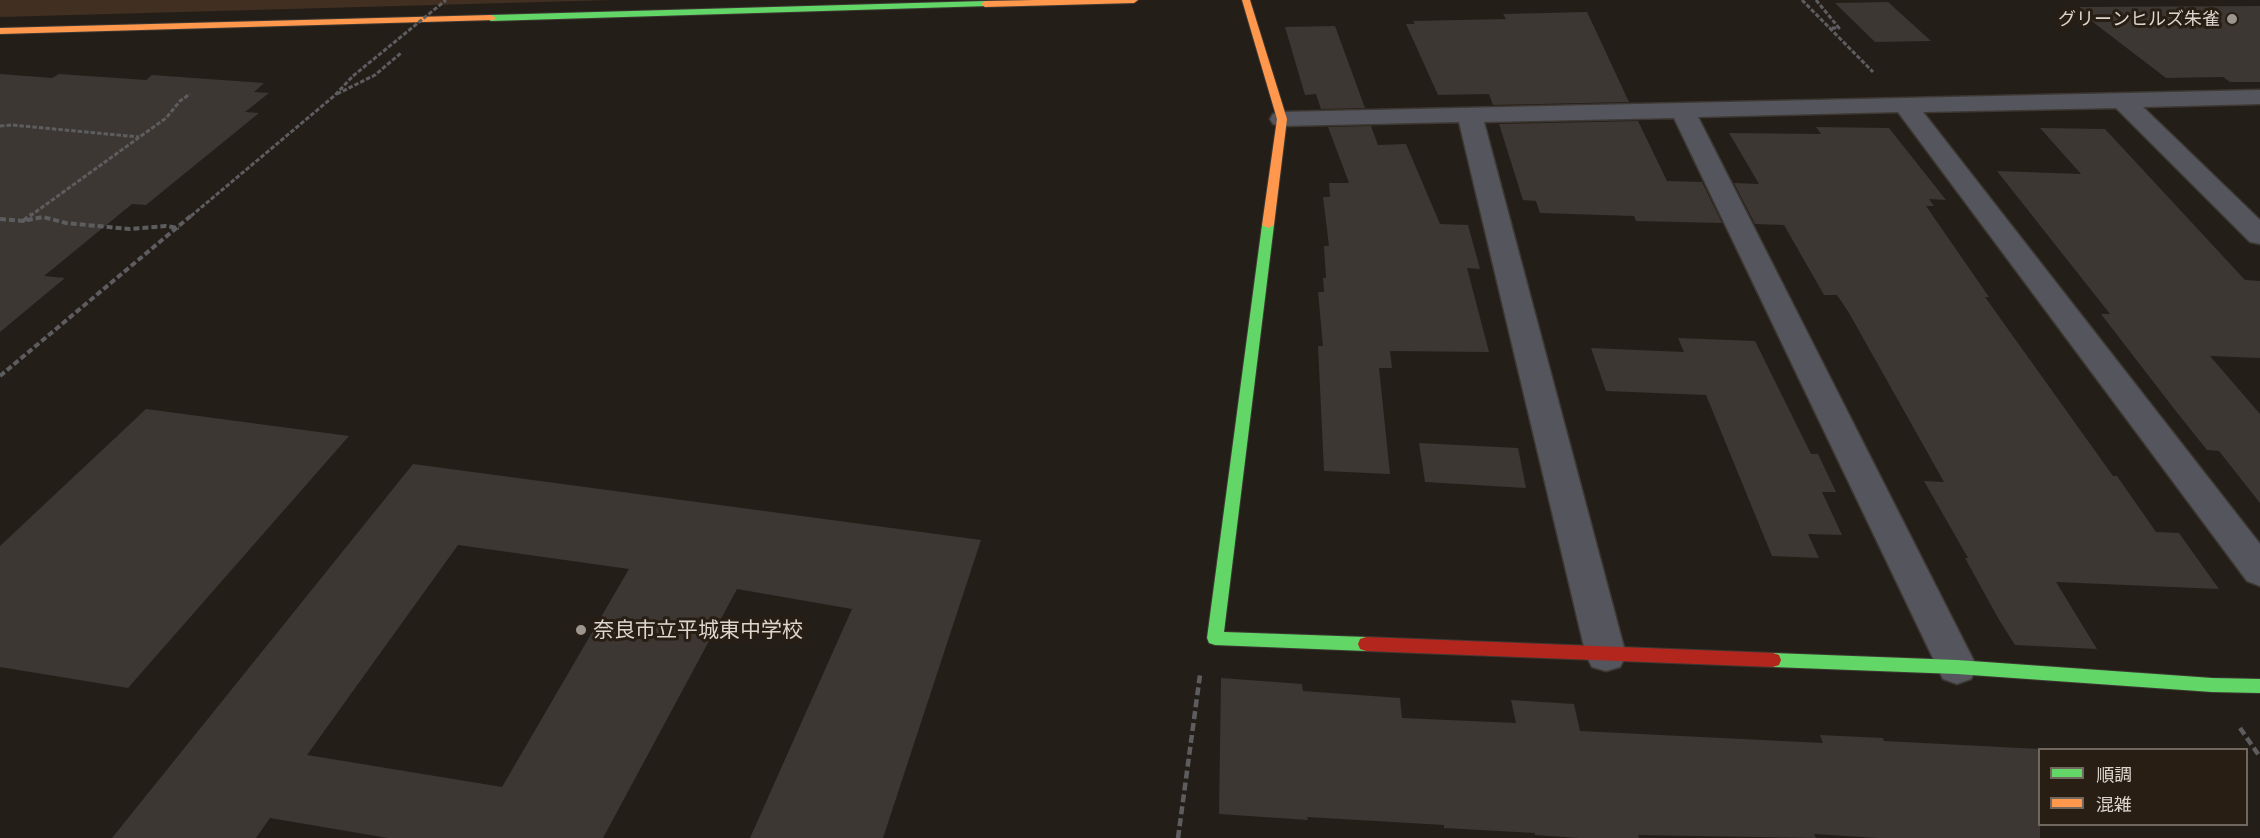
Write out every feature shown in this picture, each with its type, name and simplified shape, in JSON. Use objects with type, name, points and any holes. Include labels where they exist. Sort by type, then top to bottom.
[{"type":"street","points":[[0,31],[1134,0]]},
{"type":"street","points":[[1246,0],[1281,119],[1215,638],[1957,667],[2212,685],[2260,686]]},
{"type":"street","points":[[1281,119],[2260,97]]},
{"type":"street","points":[[2123,100],[2260,236]]},
{"type":"street","points":[[1905,105],[2260,571]]},
{"type":"street","points":[[1683,111],[1957,667]]},
{"type":"street","points":[[1470,116],[1606,655]]},
{"type":"path","points":[[0,376],[179,228],[334,96],[353,76],[446,0]]},
{"type":"path","points":[[1802,0],[1905,105]]},
{"type":"path","points":[[1816,0],[1839,28],[1829,28]]},
{"type":"path","points":[[334,96],[375,75],[407,48]]},
{"type":"path","points":[[23,221],[166,118],[189,94]]},
{"type":"path","points":[[0,126],[12,125],[139,137]]},
{"type":"path","points":[[0,219],[23,221],[43,217],[66,223],[129,229],[166,226],[179,228]]},
{"type":"path","points":[[1178,838],[1202,661],[1215,638]]},
{"type":"shaded area","points":[[0,0],[613,0],[0,17]]},
{"type":"building","points":[[1888,2],[1931,41],[1875,42],[1835,3]]},
{"type":"building","points":[[2260,6],[2260,82],[2230,82],[2223,77],[2166,78],[2085,16],[2090,16],[2079,7]]},
{"type":"building","points":[[1587,12],[1629,102],[1493,105],[1489,94],[1438,95],[1406,24],[1415,24],[1413,21],[1506,19],[1503,14]]},
{"type":"building","points":[[1335,26],[1365,108],[1321,109],[1316,94],[1305,95],[1285,27]]},
{"type":"building","points":[[0,74],[52,78],[59,74],[146,80],[152,75],[264,83],[254,92],[269,93],[245,112],[259,113],[146,205],[132,204],[44,276],[65,278],[0,332]]},
{"type":"building","points":[[1638,121],[1667,181],[1702,182],[1722,223],[1636,221],[1634,216],[1540,213],[1536,201],[1523,200],[1499,124]]},
{"type":"building","points":[[1371,126],[1378,145],[1406,144],[1440,224],[1468,225],[1480,269],[1467,268],[1489,352],[1390,351],[1392,368],[1379,368],[1390,474],[1324,471],[1318,346],[1323,346],[1318,292],[1324,292],[1323,278],[1326,278],[1324,246],[1329,246],[1323,197],[1330,197],[1329,183],[1349,183],[1328,127]]},
{"type":"building","points":[[1816,127],[1889,128],[1946,200],[1929,199],[1934,206],[1926,206],[1989,297],[1985,297],[2113,476],[2117,476],[2156,532],[2179,533],[2219,589],[2056,582],[2097,649],[2015,645],[1924,481],[1944,482],[1849,313],[1837,295],[1824,295],[1784,225],[1755,224],[1734,183],[1759,184],[1729,133],[1821,134]]},
{"type":"building","points":[[2040,128],[2105,129],[2245,280],[2260,281],[2260,358],[2210,356],[2260,414],[2260,503],[2219,451],[2207,450],[2175,410],[2101,314],[2110,314],[1997,171],[2081,174]]},
{"type":"building","points":[[1678,338],[1755,341],[1811,454],[1818,454],[1836,492],[1822,492],[1842,535],[1808,534],[1819,558],[1772,556],[1706,395],[1606,391],[1591,348],[1684,352]]},
{"type":"building","points":[[146,409],[349,436],[128,688],[0,667],[0,546]]},
{"type":"building","points":[[1419,443],[1518,448],[1526,488],[1425,482]]},
{"type":"building","points":[[413,464],[981,540],[883,838],[750,838],[852,609],[737,589],[603,838],[388,838],[270,818],[256,838],[112,838]],"holes":[[[458,545],[629,569],[502,787],[307,755]]]},
{"type":"building","points":[[1221,678],[1302,684],[1303,691],[1400,698],[1402,718],[1516,723],[1511,700],[1574,704],[1580,731],[1823,743],[1820,735],[1883,738],[1884,741],[2038,749],[2040,838],[1878,838],[1814,834],[1816,838],[1638,835],[1639,838],[1579,838],[1444,828],[1444,825],[1219,814]]},
{"type":"traffic: fast","points":[[491,18],[985,4]]},
{"type":"traffic: fast","points":[[1268,225],[1215,638],[1366,644]]},
{"type":"traffic: fast","points":[[1773,660],[1957,667],[2212,685],[2260,686]]},
{"type":"traffic: slow","points":[[985,4],[1134,0]]},
{"type":"traffic: slow","points":[[1246,0],[1282,119],[1268,225]]},
{"type":"traffic: slow","points":[[0,31],[491,18]]},
{"type":"traffic: jam","points":[[1366,644],[1773,660]]},
{"type":"place","name":"グリーンヒルズ朱雀","points":[[2232,19]]},
{"type":"place","name":"奈良市立平城東中学校","points":[[581,630]]}]
